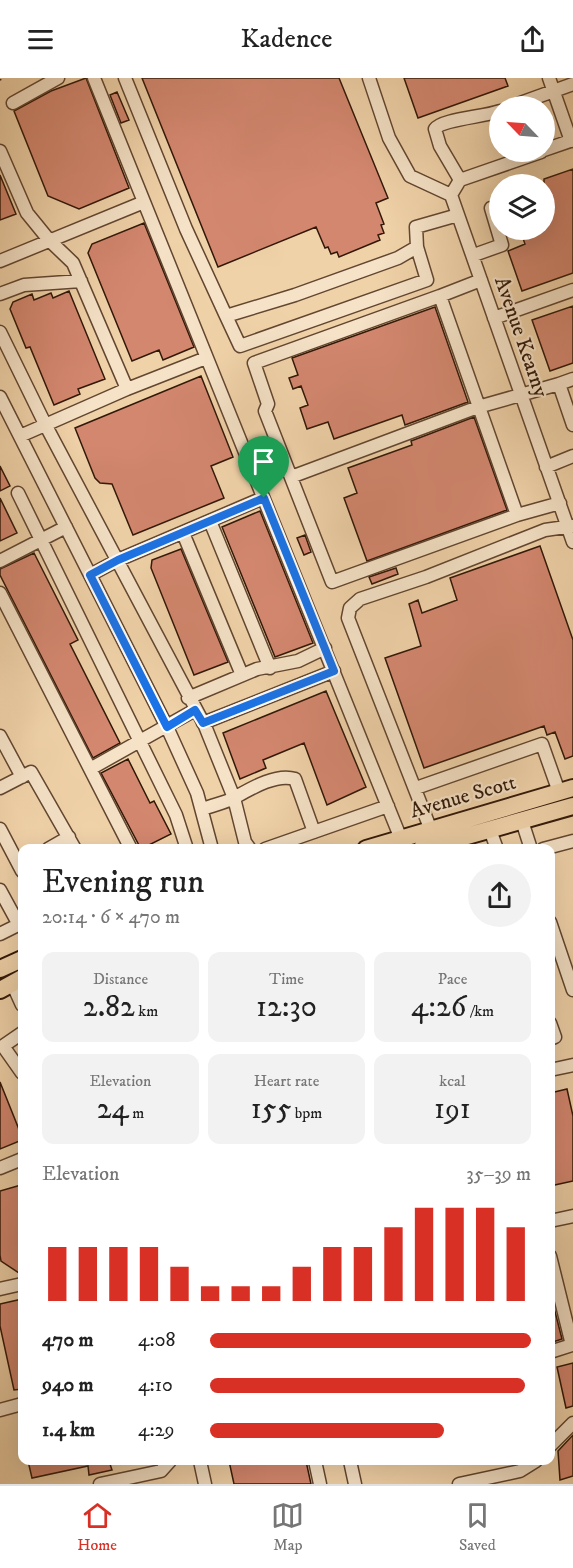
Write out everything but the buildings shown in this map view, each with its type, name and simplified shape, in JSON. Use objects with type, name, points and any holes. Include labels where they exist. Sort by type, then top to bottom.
[{"type":"main road","name":"Avenue Scott","points":[[429,841],[566,790]]},
{"type":"main road","name":"Avenue Scott","points":[[384,844],[401,839],[429,841],[490,830],[573,806]]},
{"type":"main road","points":[[0,969],[18,961]]},
{"type":"street","points":[[13,103],[58,78]]},
{"type":"street","points":[[94,78],[401,839]]},
{"type":"street","points":[[125,78],[186,229],[240,346],[428,280],[417,247],[417,227],[458,215]]},
{"type":"street","points":[[369,78],[389,138],[410,176],[451,195],[460,180],[512,162]]},
{"type":"street","points":[[549,78],[572,141],[555,147]]},
{"type":"street","points":[[540,96],[573,84]]},
{"type":"street","points":[[460,180],[440,146],[435,129],[448,121],[489,115]]},
{"type":"street","points":[[0,151],[27,213],[49,240],[73,263],[127,389]]},
{"type":"street","name":"Avenue Kearny","points":[[451,195],[474,255],[520,395],[570,526],[573,542]]},
{"type":"street","points":[[0,261],[144,202]]},
{"type":"street","points":[[474,255],[502,245],[501,240]]},
{"type":"street","points":[[226,316],[295,295],[398,258],[417,247]]},
{"type":"street","points":[[481,280],[254,363],[268,404],[265,411],[332,582],[517,515],[560,503]]},
{"type":"street","points":[[0,294],[24,285],[81,281]]},
{"type":"street","points":[[494,318],[573,291]]},
{"type":"street","points":[[440,296],[517,515]]},
{"type":"street","points":[[0,332],[45,424],[203,723],[234,798],[246,844]]},
{"type":"street","points":[[20,436],[127,389],[206,358]]},
{"type":"street","points":[[291,477],[478,407],[573,379]]},
{"type":"street","points":[[559,384],[573,425]]},
{"type":"street","points":[[0,397],[4,413],[20,436],[167,727],[202,808],[208,844]]},
{"type":"street","points":[[546,466],[573,456]]},
{"type":"street","points":[[18,493],[176,815],[186,844]]},
{"type":"street","points":[[90,575],[118,560],[264,498]]},
{"type":"street","points":[[210,521],[270,668]]},
{"type":"street","points":[[429,841],[416,788],[348,618],[350,608],[360,599],[426,577],[496,548],[545,530],[570,526]]},
{"type":"street","points":[[0,561],[66,527]]},
{"type":"street","points":[[183,533],[242,675]]},
{"type":"street","points":[[0,593],[128,844]]},
{"type":"street","points":[[188,698],[242,675],[298,661],[325,648]]},
{"type":"street","points":[[203,723],[334,671]]},
{"type":"street","points":[[90,770],[195,710]]},
{"type":"street","points":[[0,736],[22,777]]},
{"type":"street","points":[[416,788],[542,744],[566,790]]},
{"type":"street","points":[[0,788],[31,772],[72,844]]},
{"type":"street","points":[[202,808],[234,798],[243,790],[287,777],[295,779],[314,832]]},
{"type":"street","points":[[279,844],[388,806]]},
{"type":"street","points":[[522,820],[529,844]]},
{"type":"street","points":[[0,829],[18,863]]},
{"type":"street","points":[[490,830],[495,844]]},
{"type":"street","points":[[57,844],[69,837]]},
{"type":"street","points":[[555,846],[573,841]]},
{"type":"street","points":[[0,890],[18,919]]},
{"type":"street","points":[[0,934],[18,925]]},
{"type":"street","points":[[555,937],[573,990]]},
{"type":"street","points":[[18,1037],[3,1046],[18,1067]]},
{"type":"street","points":[[555,1069],[573,1065]]},
{"type":"street","points":[[0,1168],[18,1161]]},
{"type":"street","points":[[555,1220],[573,1216]]},
{"type":"street","points":[[555,1276],[572,1345],[555,1350]]},
{"type":"street","points":[[0,1289],[18,1285]]},
{"type":"street","points":[[0,1410],[18,1405]]},
{"type":"street","points":[[555,1441],[573,1423]]},
{"type":"street","points":[[100,1484],[147,1479],[166,1465]]},
{"type":"street","points":[[201,1465],[205,1484]]},
{"type":"street","points":[[316,1465],[320,1484]]},
{"type":"street","points":[[351,1465],[355,1484]]},
{"type":"street","points":[[459,1484],[478,1482],[520,1466]]},
{"type":"street","points":[[515,1484],[520,1466]]},
{"type":"path","points":[[0,80],[4,78]]},
{"type":"route","points":[[264,498],[334,671],[203,723],[195,710],[167,727],[90,575],[118,560],[264,498]]}]
